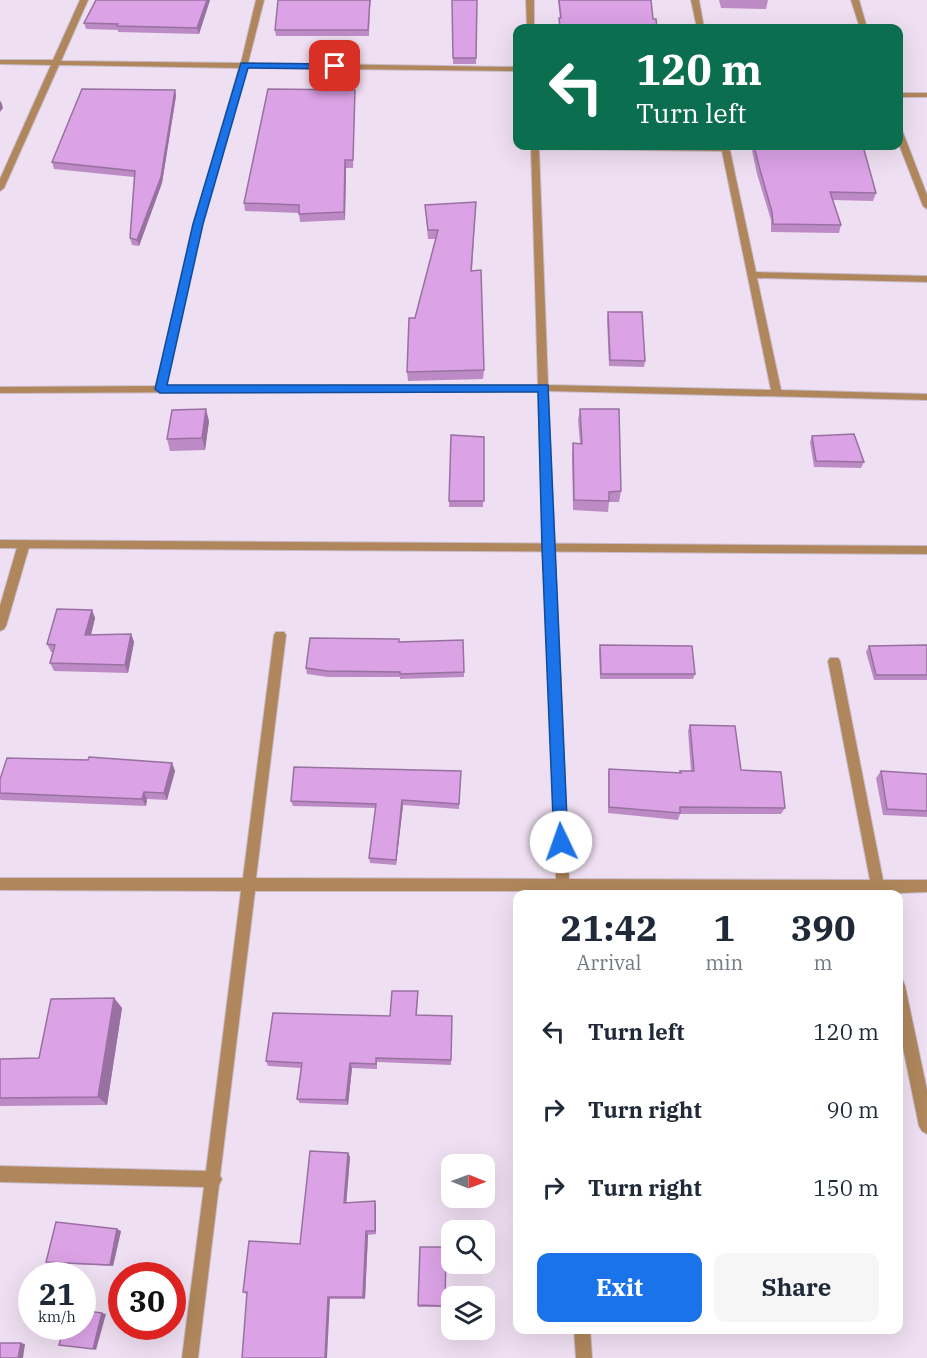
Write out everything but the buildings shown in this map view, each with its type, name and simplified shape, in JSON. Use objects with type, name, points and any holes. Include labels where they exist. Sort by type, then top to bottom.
[{"type":"street","points":[[0,188],[84,0]]},
{"type":"street","points":[[160,389],[198,224],[244,65],[260,0]]},
{"type":"street","points":[[530,0],[531,24]]},
{"type":"street","points":[[695,0],[700,24]]},
{"type":"street","points":[[855,0],[863,24]]},
{"type":"street","points":[[0,62],[513,69]]},
{"type":"street","points":[[903,95],[927,95]]},
{"type":"street","points":[[903,143],[927,206]]},
{"type":"street","points":[[535,150],[548,548],[563,890]]},
{"type":"street","points":[[726,150],[776,392]]},
{"type":"street","points":[[752,275],[927,279]]},
{"type":"street","points":[[0,390],[544,388],[927,397]]},
{"type":"street","points":[[0,543],[927,550]]},
{"type":"street","points":[[0,626],[24,544]]},
{"type":"street","points":[[190,1358],[280,635]]},
{"type":"street","points":[[834,661],[879,890],[927,886]]},
{"type":"street","points":[[0,884],[513,890]]},
{"type":"street","points":[[903,1010],[927,1126]]},
{"type":"street","points":[[0,1174],[214,1179]]},
{"type":"street","points":[[582,1334],[584,1358]]},
{"type":"route","points":[[335,66],[244,65],[198,224],[160,389],[544,388],[548,548],[561,842]]}]
